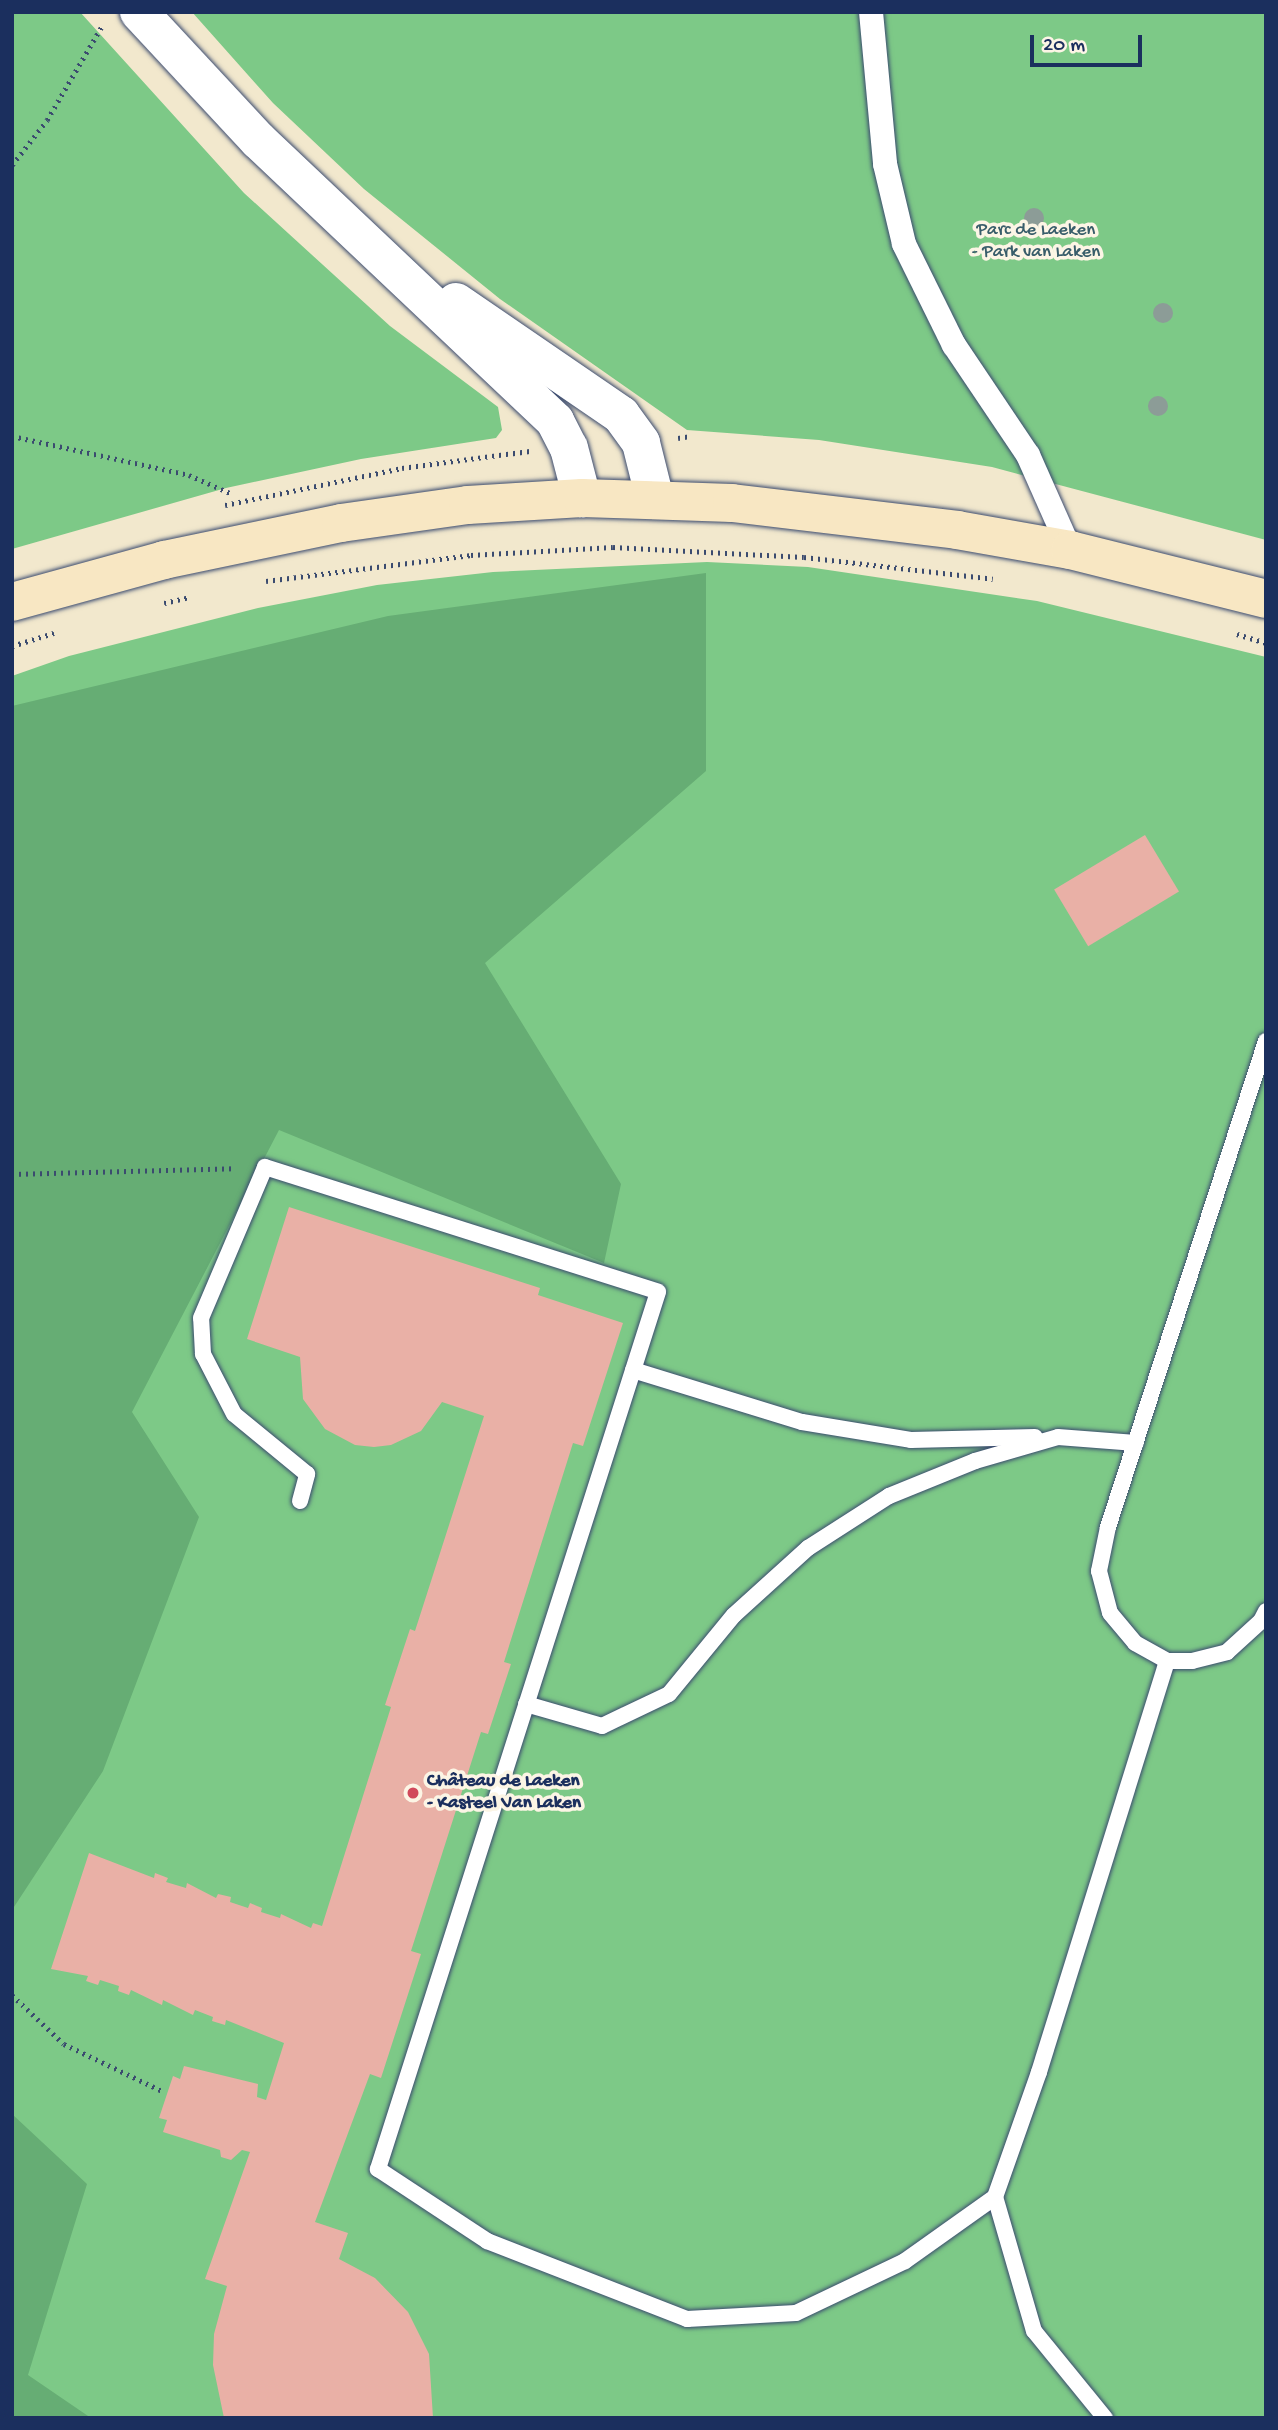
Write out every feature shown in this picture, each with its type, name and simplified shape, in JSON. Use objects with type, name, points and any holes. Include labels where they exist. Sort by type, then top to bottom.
[{"type":"main road","points":[[12,603],[164,560],[341,523],[468,505],[582,498],[655,499],[841,514],[1070,550],[1266,598]]},
{"type":"street","points":[[139,12],[258,140],[392,262],[555,421],[569,448],[582,498]]},
{"type":"street","points":[[871,12],[885,164],[904,244],[954,345],[1028,455],[1070,550]]},
{"type":"street","points":[[392,262],[503,332],[621,415],[641,443],[655,499]]},
{"type":"lane","points":[[1266,1041],[1108,1527],[1099,1571],[1110,1614],[1135,1643],[1167,1661],[1192,1661],[1227,1651],[1261,1621],[1266,1611]]},
{"type":"lane","points":[[300,1501],[307,1474],[234,1413],[203,1354],[201,1318],[265,1167],[658,1292],[378,2169],[487,2241],[687,2319],[796,2313],[905,2261],[995,2197],[1039,2072],[1167,1661]]},
{"type":"lane","points":[[633,1370],[802,1422],[911,1440],[1058,1437],[1136,1443]]},
{"type":"lane","points":[[526,1704],[602,1726],[670,1694],[734,1615],[808,1548],[889,1496],[975,1461],[1058,1437]]},
{"type":"lane","points":[[995,2197],[1034,2331],[1105,2418]]},
{"type":"path","points":[[12,165],[47,120],[103,24]]},
{"type":"path","points":[[12,436],[189,475],[230,493]]},
{"type":"path","points":[[253,583],[471,555],[613,547],[804,556],[997,579]]},
{"type":"path","points":[[159,605],[199,595]]},
{"type":"path","points":[[12,646],[58,632]]},
{"type":"path","points":[[1230,632],[1266,643]]},
{"type":"path","points":[[12,1174],[265,1167]]},
{"type":"path","points":[[12,1995],[64,2044],[162,2091]]},
{"type":"green space","points":[[12,12],[80,12],[244,193],[390,326],[498,407],[502,430],[496,438],[361,459],[226,488],[12,549]]},
{"type":"green space","name":"Parc de Laeken - Park van Laken","points":[[192,12],[1266,12],[1266,540],[992,467],[819,440],[687,430],[500,299],[364,189],[273,103]]},
{"type":"green space","points":[[707,562],[808,567],[1037,601],[1266,657],[1266,2418],[12,2418],[12,676],[69,656],[258,608],[377,585],[493,572]]},
{"type":"green space","points":[[706,573],[706,771],[485,963],[621,1184],[604,1263],[279,1130],[132,1412],[199,1517],[103,1771],[12,1910],[12,706],[388,616]]},
{"type":"green space","points":[[12,2114],[87,2184],[28,2375],[91,2418],[12,2418]]},
{"type":"building","points":[[1145,835],[1179,892],[1088,946],[1054,890]]},
{"type":"building","name":"Château de Laeken - Kasteel Van Laken","points":[[289,1207],[540,1288],[538,1295],[623,1323],[583,1446],[573,1443],[504,1662],[511,1664],[488,1734],[481,1732],[411,1951],[421,1954],[381,2078],[370,2074],[315,2222],[348,2233],[339,2259],[375,2278],[408,2312],[429,2354],[433,2418],[224,2418],[213,2365],[214,2334],[227,2286],[205,2279],[250,2152],[242,2150],[231,2160],[221,2157],[220,2150],[163,2132],[167,2120],[159,2118],[173,2076],[180,2079],[184,2066],[258,2084],[257,2097],[266,2100],[284,2043],[226,2020],[225,2025],[212,2021],[213,2017],[195,2010],[193,2015],[163,2000],[162,2005],[131,1990],[129,1995],[118,1991],[119,1986],[100,1980],[98,1985],[86,1981],[88,1976],[51,1969],[89,1853],[154,1878],[155,1873],[168,1878],[166,1882],[186,1888],[187,1883],[216,1898],[218,1894],[231,1897],[230,1902],[248,1908],[250,1903],[262,1908],[261,1912],[280,1918],[281,1914],[311,1928],[313,1923],[322,1926],[391,1707],[385,1705],[410,1629],[415,1631],[484,1416],[442,1402],[421,1431],[391,1445],[374,1447],[355,1445],[325,1429],[303,1399],[300,1357],[247,1339]]},
{"type":"place","name":"Château de Laeken - Kasteel Van Laken","points":[[413,1793]]}]
